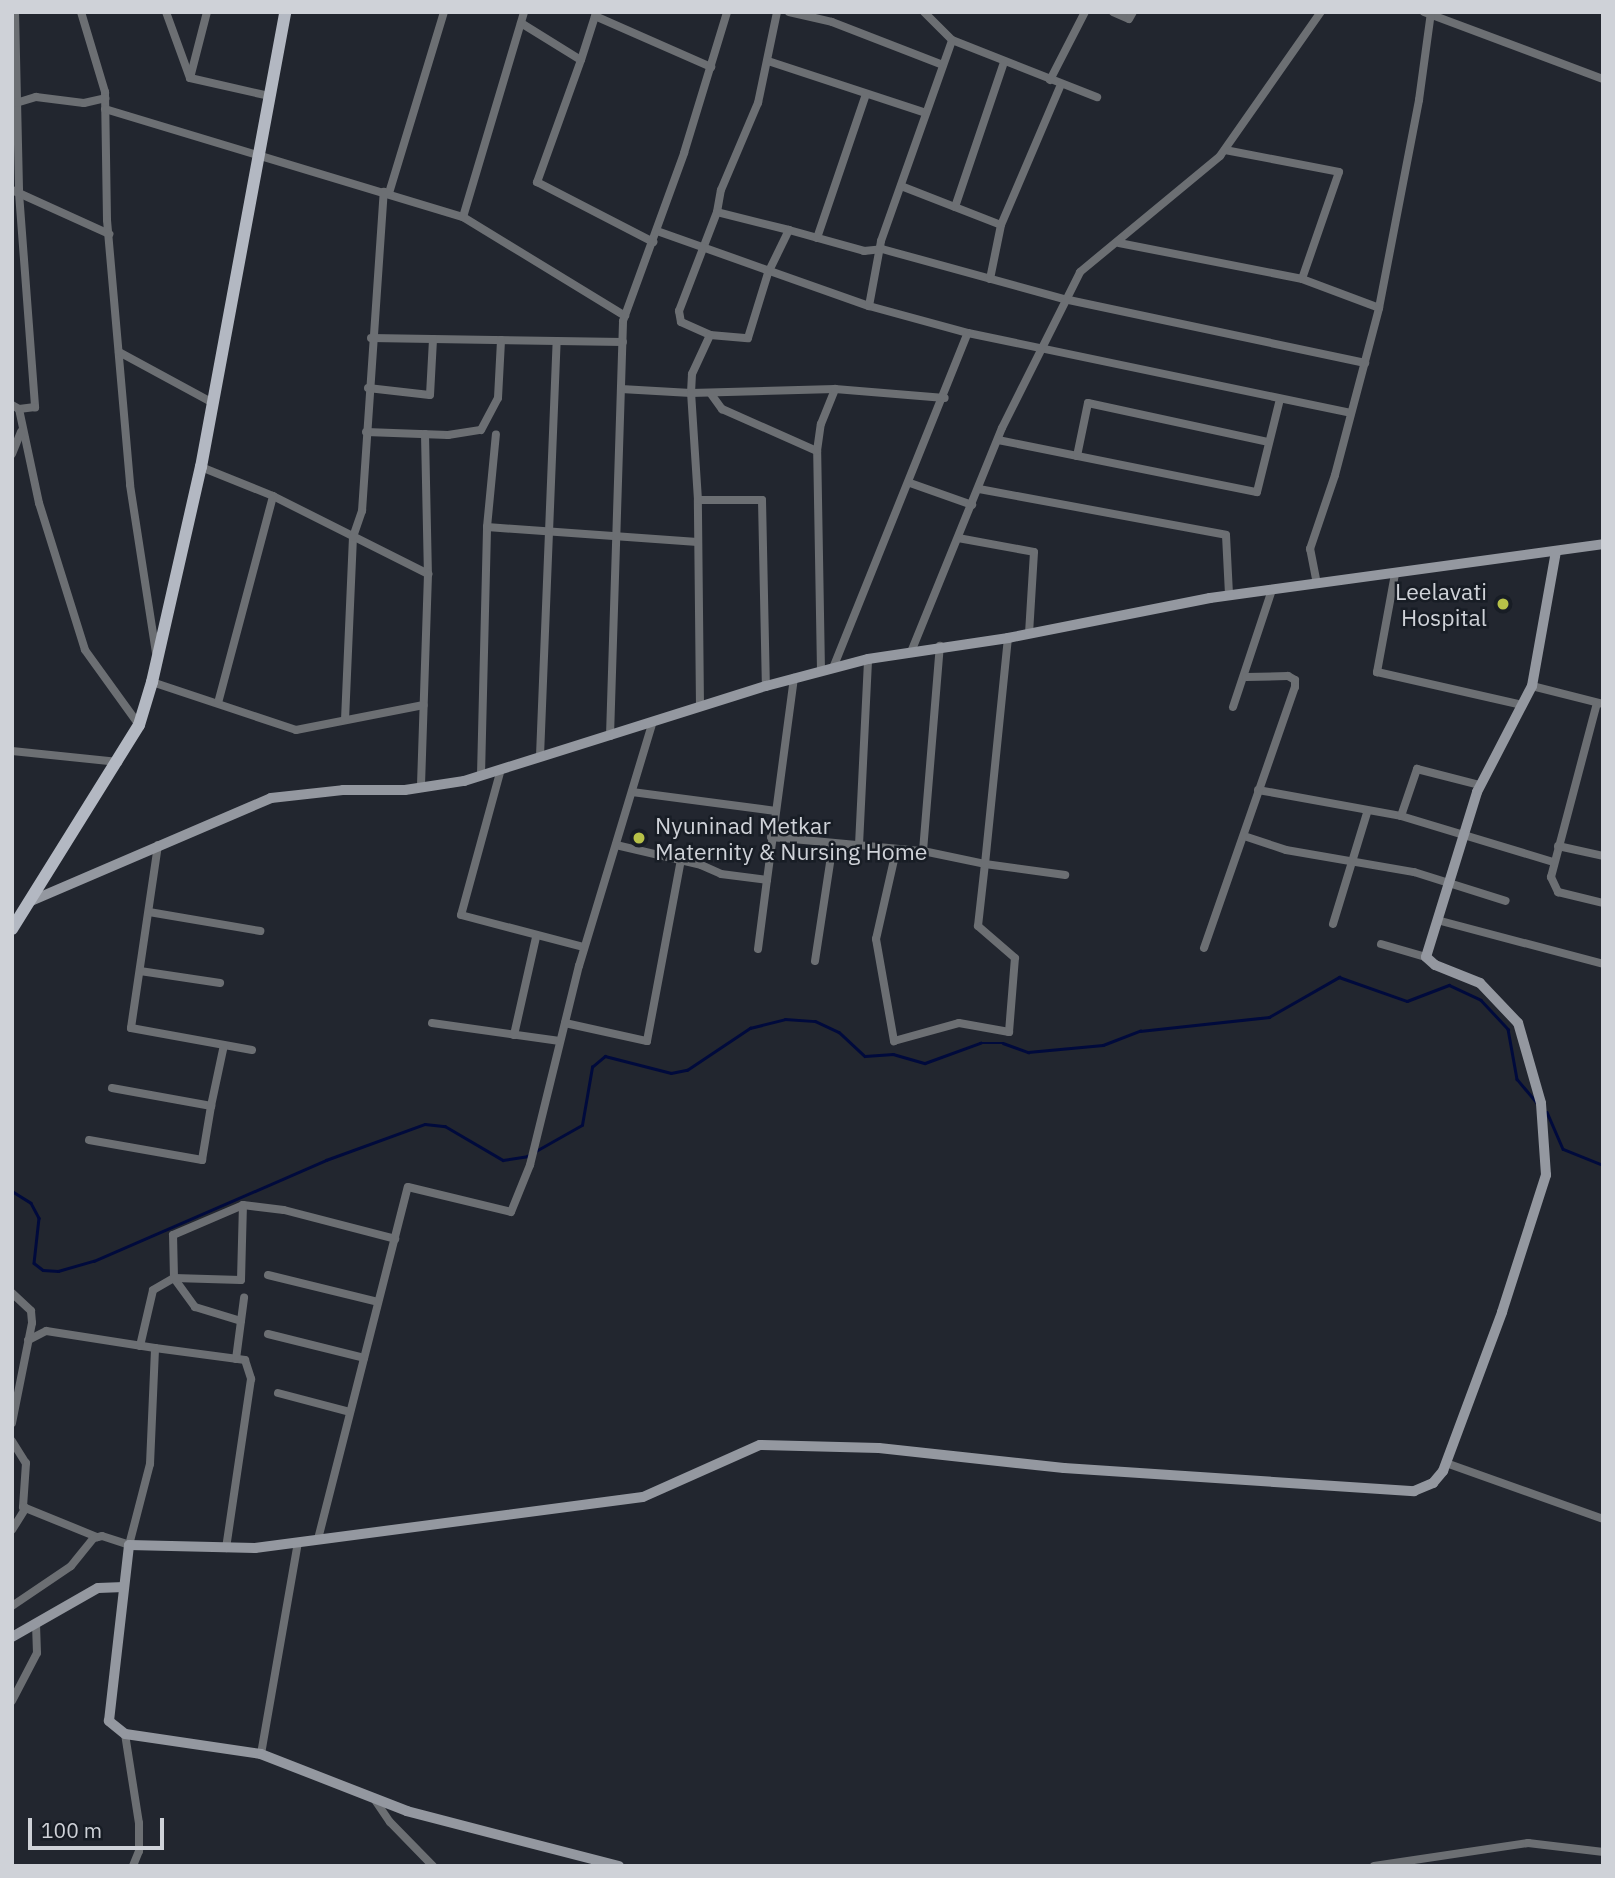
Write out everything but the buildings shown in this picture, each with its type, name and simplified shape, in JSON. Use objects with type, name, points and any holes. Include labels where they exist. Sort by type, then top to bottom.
[{"type":"main road","points":[[12,929],[139,725],[152,682],[201,467],[285,12]]},
{"type":"main road","points":[[31,901],[271,798],[421,788],[481,775],[540,755],[652,724],[766,686],[868,659],[940,646],[1008,638],[1229,595],[1603,544]]},
{"type":"main road","points":[[619,1866],[375,1800],[261,1754],[125,1734],[109,1721],[129,1545],[226,1548],[299,1542],[643,1497],[760,1445],[879,1448],[1064,1468],[1414,1491],[1433,1483],[1446,1462],[1546,1175],[1541,1103],[1525,1037],[1502,1002],[1480,982],[1435,965],[1426,957],[1480,785],[1532,686],[1556,551]]},
{"type":"main road","points":[[12,1637],[36,1626],[98,1588],[124,1587]]},
{"type":"street","points":[[15,12],[16,191],[34,407],[15,407],[85,650],[139,725]]},
{"type":"street","points":[[81,12],[105,98],[109,234],[130,485],[157,662]]},
{"type":"street","points":[[166,12],[190,78]]},
{"type":"street","points":[[190,78],[207,12]]},
{"type":"street","points":[[345,720],[353,537],[362,512],[371,338],[387,192],[444,12]]},
{"type":"street","points":[[463,218],[524,12]]},
{"type":"street","points":[[610,736],[625,316],[657,231],[727,12]]},
{"type":"street","points":[[777,12],[758,103],[721,190],[717,212],[701,247],[679,312],[681,322],[710,335],[748,338],[768,273],[789,230]]},
{"type":"street","points":[[789,12],[832,22],[943,65]]},
{"type":"street","points":[[924,12],[952,40],[1097,97]]},
{"type":"street","points":[[1113,12],[1129,19],[1133,12]]},
{"type":"street","points":[[911,652],[998,440],[1039,349],[1080,272],[1119,243],[1224,149],[1321,12]]},
{"type":"street","points":[[1049,80],[1083,13]]},
{"type":"street","points":[[1317,584],[1310,549],[1352,413],[1379,308],[1419,100],[1429,13],[1603,79]]},
{"type":"street","points":[[653,242],[537,182],[595,16],[711,67]]},
{"type":"street","points":[[521,23],[581,60]]},
{"type":"street","points":[[869,306],[882,249],[901,186],[952,40]]},
{"type":"street","points":[[768,61],[926,113]]},
{"type":"street","points":[[955,207],[1004,62]]},
{"type":"street","points":[[190,78],[269,96]]},
{"type":"street","points":[[990,279],[1001,225],[1061,84]]},
{"type":"street","points":[[817,238],[866,94]]},
{"type":"street","points":[[16,103],[36,97],[84,103],[105,98]]},
{"type":"street","points":[[106,109],[259,157],[387,192],[463,218],[625,316]]},
{"type":"street","points":[[1224,149],[1339,172],[1302,279]]},
{"type":"street","points":[[901,186],[1001,225]]},
{"type":"street","points":[[16,191],[109,234]]},
{"type":"street","points":[[717,212],[864,251],[882,249],[1064,299],[1365,363]]},
{"type":"street","points":[[657,231],[768,273],[869,306],[968,333],[1352,413]]},
{"type":"street","points":[[1119,243],[1302,279],[1379,308]]},
{"type":"street","points":[[833,668],[945,398],[968,333]]},
{"type":"street","points":[[700,706],[698,500],[691,393],[692,374],[710,335]]},
{"type":"street","points":[[371,338],[623,342]]},
{"type":"street","points":[[368,388],[430,395],[433,339]]},
{"type":"street","points":[[366,432],[425,434],[481,430],[498,398],[501,340]]},
{"type":"street","points":[[540,755],[557,341]]},
{"type":"street","points":[[119,352],[213,403]]},
{"type":"street","points":[[621,389],[711,394],[835,389],[945,398]]},
{"type":"street","points":[[821,671],[817,451],[821,424],[835,389]]},
{"type":"street","points":[[711,394],[722,409],[817,451]]},
{"type":"street","points":[[998,440],[1256,492],[1280,399]]},
{"type":"street","points":[[1077,456],[1088,403],[1269,442]]},
{"type":"street","points":[[12,454],[21,432]]},
{"type":"street","points":[[421,788],[428,574],[425,434]]},
{"type":"street","points":[[481,775],[487,527],[496,434]]},
{"type":"street","points":[[201,467],[273,496],[428,574]]},
{"type":"street","points":[[910,483],[972,505]]},
{"type":"street","points":[[979,489],[1226,535],[1229,595]]},
{"type":"street","points":[[218,703],[273,496]]},
{"type":"street","points":[[698,500],[762,500],[766,686]]},
{"type":"street","points":[[487,527],[697,542]]},
{"type":"street","points":[[958,538],[1034,552],[1029,634]]},
{"type":"street","points":[[1395,574],[1377,672],[1522,705]]},
{"type":"street","points":[[1233,707],[1246,677],[1272,590]]},
{"type":"street","points":[[896,851],[876,939],[894,1041],[959,1023],[1009,1032],[1015,958],[978,926],[1008,638]]},
{"type":"street","points":[[923,851],[940,646]]},
{"type":"street","points":[[859,845],[868,659]]},
{"type":"street","points":[[1204,948],[1295,680],[1246,677]]},
{"type":"street","points":[[758,949],[794,678]]},
{"type":"street","points":[[152,682],[296,730],[424,705]]},
{"type":"street","points":[[1532,686],[1600,704],[1553,862],[1552,877],[1558,892],[1603,903]]},
{"type":"street","points":[[318,1539],[408,1187],[511,1212],[530,1165],[584,947],[652,724]]},
{"type":"street","points":[[12,751],[118,762]]},
{"type":"street","points":[[501,769],[461,915],[536,937],[584,947]]},
{"type":"street","points":[[1401,816],[1417,769],[1480,785]]},
{"type":"street","points":[[1258,790],[1367,813],[1401,816],[1463,837],[1553,862]]},
{"type":"street","points":[[632,792],[776,811]]},
{"type":"street","points":[[1333,924],[1367,813]]},
{"type":"street","points":[[1244,836],[1286,850],[1414,872],[1449,886],[1506,901]]},
{"type":"street","points":[[771,837],[896,851],[923,851],[985,864],[1065,875]]},
{"type":"street","points":[[816,961],[833,844]]},
{"type":"street","points":[[158,845],[131,1028],[252,1050]]},
{"type":"street","points":[[616,845],[681,860],[721,874],[767,880]]},
{"type":"street","points":[[1558,846],[1603,856]]},
{"type":"street","points":[[565,1023],[647,1041],[681,860]]},
{"type":"street","points":[[149,912],[260,931]]},
{"type":"street","points":[[1437,921],[1603,964]]},
{"type":"street","points":[[514,1035],[536,937]]},
{"type":"street","points":[[1381,944],[1426,957]]},
{"type":"street","points":[[140,971],[220,983]]},
{"type":"street","points":[[432,1023],[560,1041]]},
{"type":"street","points":[[89,1140],[202,1160],[224,1045]]},
{"type":"street","points":[[113,1088],[211,1106]]},
{"type":"street","points":[[241,1321],[195,1307],[174,1278],[173,1235],[243,1205],[284,1210],[395,1239]]},
{"type":"street","points":[[140,1346],[153,1290],[174,1278],[241,1280],[243,1205]]},
{"type":"street","points":[[268,1276],[378,1302]]},
{"type":"street","points":[[12,1293],[31,1311],[12,1423]]},
{"type":"street","points":[[236,1359],[244,1298]]},
{"type":"street","points":[[28,1340],[46,1331],[245,1360],[251,1379],[226,1548]]},
{"type":"street","points":[[268,1334],[364,1358]]},
{"type":"street","points":[[12,1441],[26,1462],[21,1498],[26,1508],[97,1537],[129,1545],[150,1464],[155,1348]]},
{"type":"street","points":[[278,1393],[351,1412]]},
{"type":"street","points":[[1446,1462],[1603,1519]]},
{"type":"street","points":[[12,1530],[26,1508]]},
{"type":"street","points":[[12,1606],[71,1566],[97,1537]]},
{"type":"street","points":[[261,1754],[299,1542]]},
{"type":"street","points":[[12,1701],[37,1653],[36,1626]]},
{"type":"street","points":[[125,1734],[139,1823],[139,1851],[133,1866]]},
{"type":"street","points":[[375,1800],[390,1822],[433,1866]]},
{"type":"street","points":[[1374,1866],[1528,1843],[1603,1852]]},
{"type":"waterway","points":[[12,1191],[31,1203],[39,1218],[34,1263],[43,1270],[58,1271],[94,1261],[326,1160],[425,1124],[445,1126],[503,1160],[527,1156],[582,1125],[592,1067],[605,1056],[671,1073],[687,1070],[750,1028],[785,1019],[815,1021],[839,1032],[865,1056],[893,1054],[925,1063],[980,1043],[1003,1043],[1028,1052],[1103,1045],[1140,1031],[1269,1017],[1339,977],[1407,1001],[1449,985],[1481,1000],[1508,1029],[1517,1079],[1537,1103]]},
{"type":"waterway","points":[[1547,1112],[1563,1149],[1603,1165]]},
{"type":"place","name":"Leelavati Hospital","points":[[1503,604]]},
{"type":"place","name":"Nyuninad Metkar Maternity & Nursing Home","points":[[639,838]]}]
